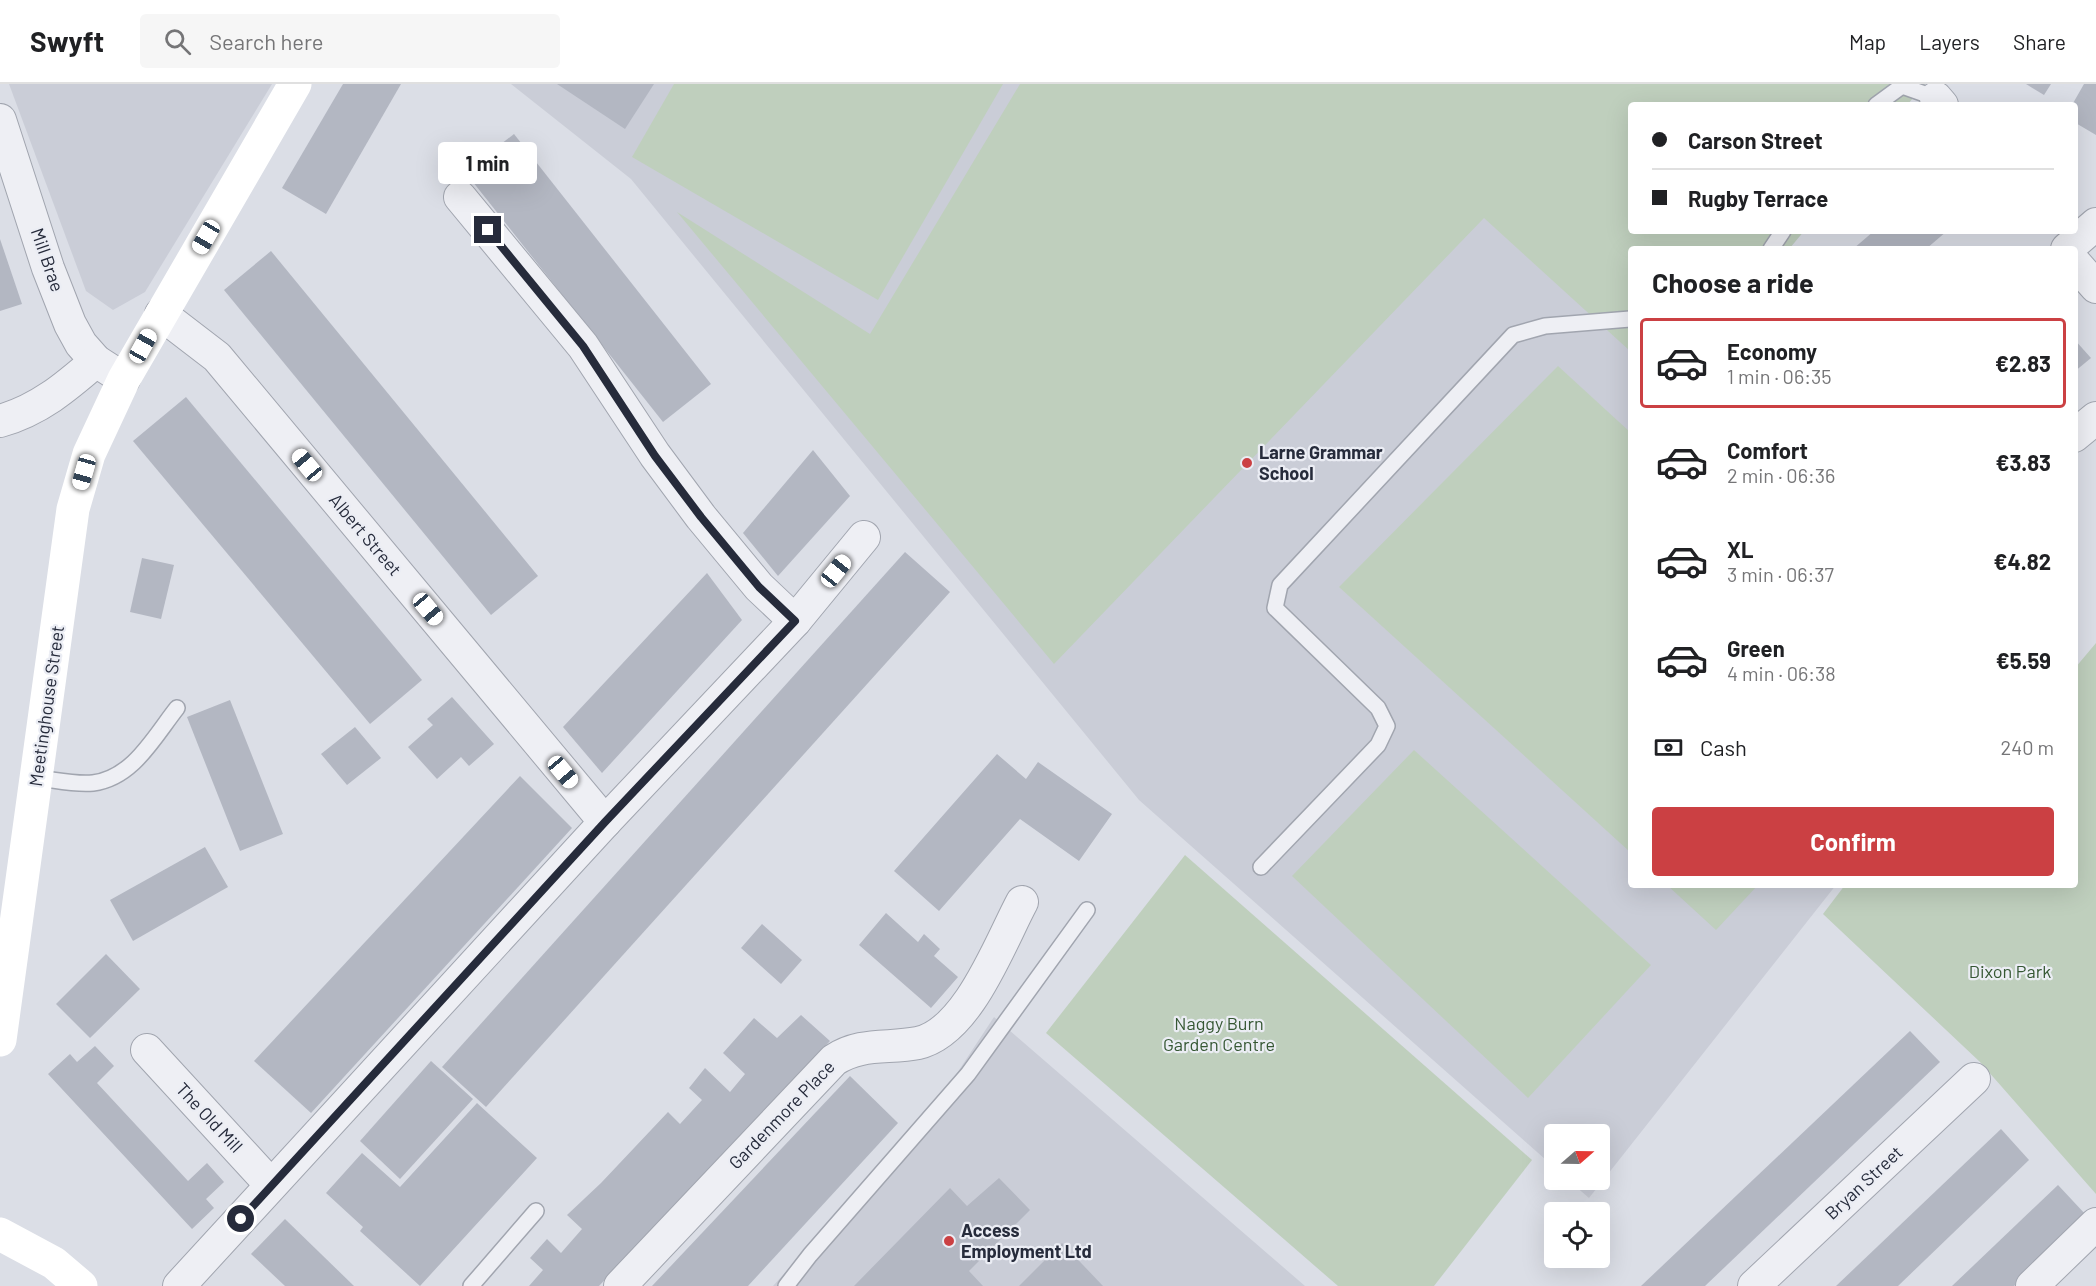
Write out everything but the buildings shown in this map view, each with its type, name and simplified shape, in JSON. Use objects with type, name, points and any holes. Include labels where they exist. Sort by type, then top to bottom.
[{"type":"street","name":"Meetinghouse Street","points":[[0,1040],[73,509],[89,454],[124,380],[295,84]]},
{"type":"street","name":"Mill Brae","points":[[0,120],[63,305],[81,344],[96,361],[124,380]]},
{"type":"street","points":[[460,197],[583,346],[655,456],[701,517],[759,587],[795,621]]},
{"type":"street","points":[[2070,246],[2096,224]]},
{"type":"street","points":[[2051,234],[2063,246]]},
{"type":"street","points":[[2078,267],[2096,287]]},
{"type":"street","name":"Albert Street","points":[[161,314],[217,357],[605,822]]},
{"type":"street","points":[[0,421],[41,405],[96,361]]},
{"type":"street","points":[[2078,433],[2096,418]]},
{"type":"street","points":[[179,1286],[605,822],[795,621],[864,537]]},
{"type":"street","name":"Gardenmore Place","points":[[620,1286],[834,1059],[864,1047],[926,1041],[949,1026],[975,992],[1022,902]]},
{"type":"street","name":"The Old Mill","points":[[147,1050],[271,1185]]},
{"type":"street","name":"Bryan Street","points":[[1754,1286],[1974,1079]]},
{"type":"street","points":[[2032,1286],[2096,1224]]},
{"type":"street","points":[[0,1234],[54,1263],[81,1286]]},
{"type":"lane","points":[[1880,102],[1902,86],[1939,101]]},
{"type":"lane","points":[[1261,867],[1378,745],[1387,726],[1377,708],[1275,608],[1280,585],[1513,335],[1545,326],[1628,319]]},
{"type":"lane","points":[[37,778],[91,783],[113,778],[128,769],[177,708]]},
{"type":"lane","points":[[786,1286],[810,1255],[968,1074],[1087,909]]},
{"type":"lane","points":[[471,1286],[536,1211]]},
{"type":"shaded area","points":[[9,84],[272,84],[145,292],[113,310],[86,291]]},
{"type":"shaded area","name":"Larne Grammar School","points":[[511,84],[1925,84],[1910,102],[1628,102],[1628,234],[1802,234],[1792,246],[1628,246],[1628,888],[1834,888],[1610,1171],[1610,1124],[1544,1124],[1544,1158],[1139,800],[631,179]]},
{"type":"shaded area","points":[[994,1017],[1305,1286],[773,1286],[936,1105]]},
{"type":"shaded area","name":"Larne Grammar School","points":[[1580,1190],[1595,1190],[1589,1198]]},
{"type":"green space","points":[[674,84],[1003,84],[878,300],[632,157]]},
{"type":"green space","points":[[1020,84],[1925,84],[1910,102],[1628,102],[1628,234],[1802,234],[1792,246],[1628,246],[1628,349],[1484,218],[1054,664],[677,212],[870,334]]},
{"type":"green space","points":[[1558,366],[1628,430],[1628,850],[1339,587]]},
{"type":"green space","name":"Dixon Park","points":[[2096,643],[2096,1194],[1980,1062],[1823,914],[1843,888],[2078,888],[2078,664]]},
{"type":"green space","points":[[1414,750],[1651,965],[1528,1098],[1292,876]]},
{"type":"green space","name":"Naggy Burn Garden Centre","points":[[1185,855],[1532,1160],[1434,1286],[1338,1286],[1046,1033]]},
{"type":"green space","points":[[1670,888],[1755,888],[1716,930]]},
{"type":"place","name":"Larne Grammar School","points":[[1247,463]]},
{"type":"place","name":"Access Employment Ltd","points":[[949,1241]]},
{"type":"route","points":[[241,1219],[605,822],[795,621],[759,587],[701,517],[655,456],[604,374],[488,230]]}]
